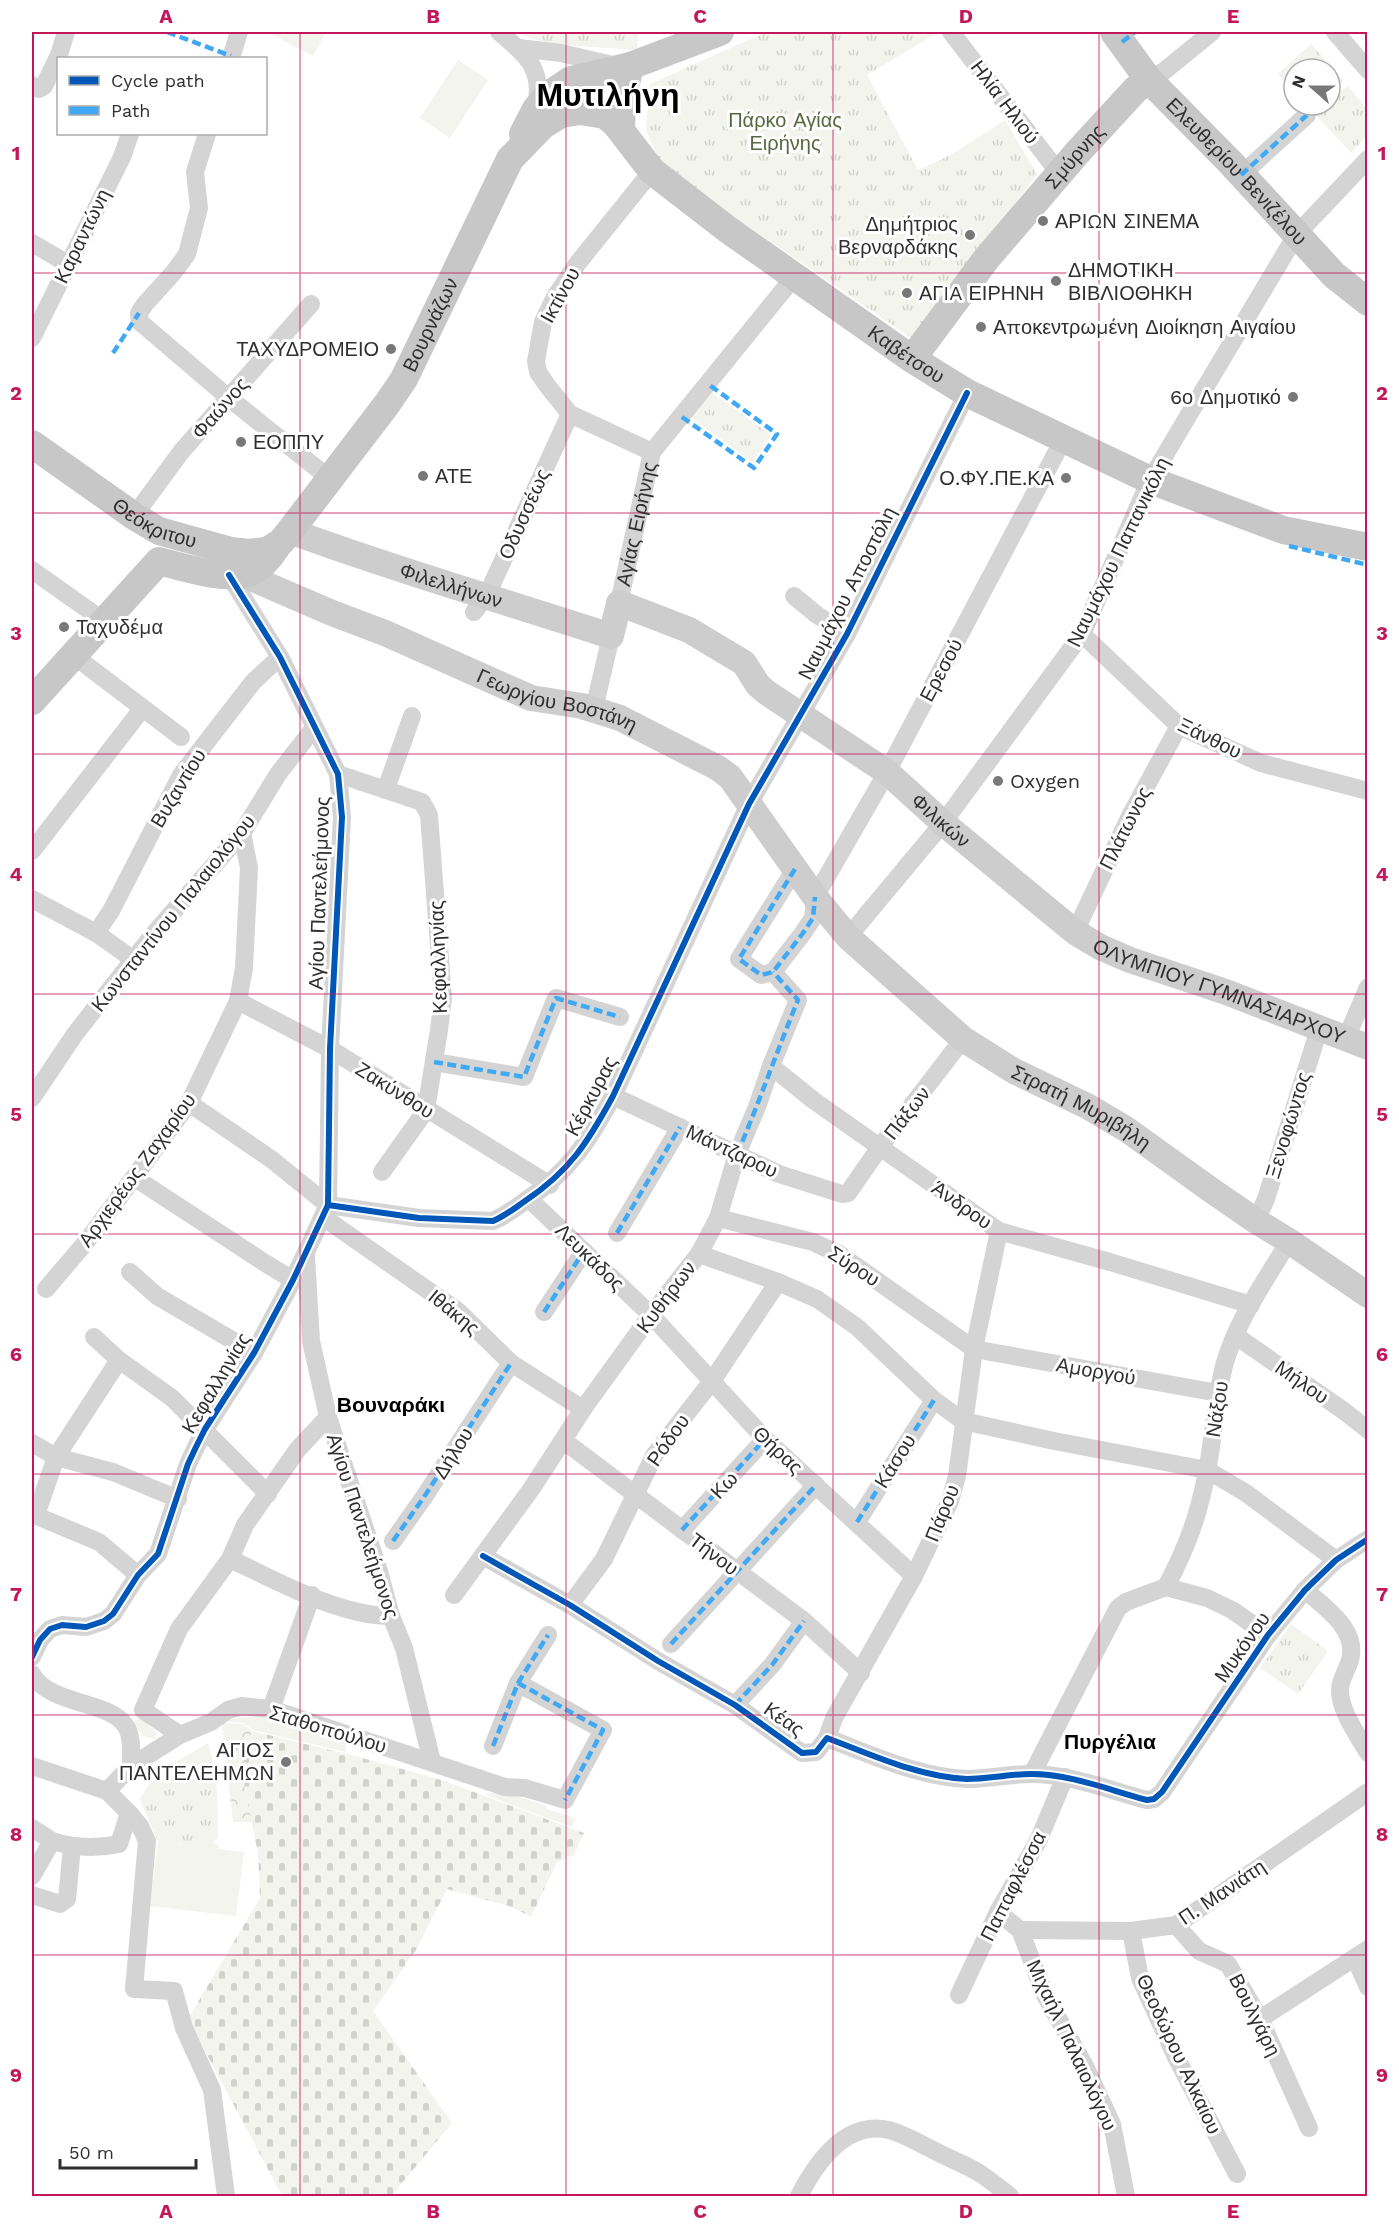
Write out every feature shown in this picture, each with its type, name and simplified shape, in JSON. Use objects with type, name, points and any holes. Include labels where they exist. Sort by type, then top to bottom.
[{"type":"main road","points":[[621,130],[625,66],[720,32]]},
{"type":"main road","name":"Ελευθερίου Βενιζέλου","points":[[1114,32],[1148,79],[1334,275],[1368,302]]},
{"type":"main road","name":"Βουρνάζων","points":[[236,575],[261,566],[387,405],[404,378],[510,159],[543,125],[548,112],[547,96],[571,80],[625,66]]},
{"type":"main road","name":"Σμύρνης","points":[[912,359],[987,258],[1059,173],[1135,90],[1148,79]]},
{"type":"main road","name":"Καβέτσου","points":[[548,112],[596,112],[612,120],[652,171],[727,229],[912,359],[967,393],[1150,480],[1283,530],[1368,547]]},
{"type":"main road","name":"Θεόκριτου","points":[[32,444],[134,516],[196,555],[231,551],[249,553],[267,551],[285,537]]},
{"type":"main road","points":[[32,701],[164,556],[166,543],[159,531]]},
{"type":"main road","name":"Φιλελλήνων","points":[[285,537],[358,556],[481,604],[611,636]]},
{"type":"main road","points":[[159,561],[196,555],[236,575]]},
{"type":"main road","name":"Γεωργίου Βοστάνη","points":[[236,575],[394,637],[531,698],[594,709],[620,717],[718,768],[730,777],[815,897]]},
{"type":"main road","points":[[619,603],[678,624],[744,663],[763,689],[801,716]]},
{"type":"main road","name":"Αγίας Ειρήνης","points":[[611,636],[619,603]]},
{"type":"main road","name":"Φιλικών","points":[[801,716],[887,771],[943,823],[1075,932]]},
{"type":"main road","name":"Στρατή Μυριβήλη","points":[[815,897],[848,937],[963,1039],[1014,1071],[1087,1106],[1126,1129],[1256,1221],[1289,1240],[1368,1295]]},
{"type":"main road","name":"ΟΛΥΜΠΙΟΥ ΓΥΜΝΑΣΙΑΡΧΟΥ","points":[[1075,932],[1100,947],[1130,960],[1226,992],[1357,1043]]},
{"type":"street","points":[[58,57],[66,32]]},
{"type":"street","points":[[231,57],[239,32]]},
{"type":"street","points":[[499,32],[519,48],[536,70],[539,94],[548,112]]},
{"type":"street","name":"Ηλία Ηλιού","points":[[951,32],[1059,173]]},
{"type":"street","name":"Σμύρνης","points":[[1148,79],[1163,72],[1212,32]]},
{"type":"street","points":[[1335,32],[1368,70]]},
{"type":"street","points":[[519,48],[561,53],[625,66]]},
{"type":"street","points":[[38,86],[57,58]]},
{"type":"street","points":[[1241,175],[1305,117]]},
{"type":"street","name":"Καραντώνη","points":[[32,338],[122,157],[130,135]]},
{"type":"street","points":[[207,135],[195,172],[199,208],[187,254],[145,304],[139,313],[140,322],[229,398],[329,478]]},
{"type":"street","name":"Ναυμάχου Παπανικόλη","points":[[848,937],[943,823],[1082,634],[1150,480],[1296,235],[1368,159]]},
{"type":"street","name":"Ικτίνου","points":[[652,171],[577,264],[555,297],[543,322],[537,348],[538,372],[570,414],[652,452]]},
{"type":"street","points":[[32,243],[68,264]]},
{"type":"street","name":"Αγίας Ειρήνης","points":[[619,603],[652,452],[794,277]]},
{"type":"street","name":"Φαώνος","points":[[134,516],[181,452],[311,304]]},
{"type":"street","name":"Ναυμάχου Αποστόλη","points":[[748,804],[847,634],[967,393]]},
{"type":"street","name":"Οδυσσέως","points":[[481,604],[570,414]]},
{"type":"street","name":"Ερεσού","points":[[773,972],[813,918],[815,897],[887,771],[1063,440]]},
{"type":"street","points":[[32,570],[104,621]]},
{"type":"street","name":"Αγίου Παντελεήμονος","points":[[236,575],[338,774],[342,817],[330,1049],[325,1211]]},
{"type":"street","points":[[794,596],[817,615],[847,634]]},
{"type":"street","name":"Ξάνθου","points":[[1082,634],[1179,726],[1261,763],[1368,791]]},
{"type":"street","name":"Αγίας Ειρήνης","points":[[594,709],[611,636]]},
{"type":"street","points":[[73,655],[181,737]]},
{"type":"street","name":"Βυζαντίου","points":[[96,933],[111,911],[181,776],[253,682],[280,657]]},
{"type":"street","points":[[32,851],[142,709]]},
{"type":"street","points":[[338,774],[386,789],[412,716]]},
{"type":"street","name":"Πλάτωνος","points":[[1075,932],[1130,816],[1179,726]]},
{"type":"street","name":"Κωνσταντίνου Παλαιολόγου","points":[[32,1098],[75,1034],[152,936],[242,833],[278,774],[314,728]]},
{"type":"street","name":"Κεφαλληνίας","points":[[382,1172],[426,1110],[443,998],[429,815],[422,802],[386,789]]},
{"type":"street","name":"Κέρκυρας","points":[[325,1211],[493,1221],[550,1185],[580,1152],[613,1096],[748,804]]},
{"type":"street","name":"Αρχιερέως Ζαχαρίου","points":[[46,1288],[86,1242],[189,1103],[238,1001],[244,968],[249,868],[242,833]]},
{"type":"street","points":[[773,972],[761,975],[740,959],[795,869]]},
{"type":"street","points":[[32,898],[96,933],[134,960]]},
{"type":"street","name":"Κυθήρων","points":[[454,1595],[564,1441],[583,1409],[651,1315],[699,1254],[718,1218],[736,1154],[758,1107],[771,1066],[798,1000],[773,972]]},
{"type":"street","points":[[1357,1043],[1368,987]]},
{"type":"street","points":[[434,1062],[524,1077],[556,998],[620,1017]]},
{"type":"street","name":"Ζακύνθου","points":[[238,1001],[330,1049],[550,1185]]},
{"type":"street","name":"Ξενοφώντος","points":[[1256,1221],[1266,1199],[1319,1029]]},
{"type":"street","name":"Πάξων","points":[[852,1188],[880,1147],[963,1039]]},
{"type":"street","name":"Άνδρου","points":[[771,1066],[813,1100],[999,1231],[1251,1305]]},
{"type":"street","name":"Μάντζαρου","points":[[613,1096],[779,1174],[842,1194],[848,1193],[852,1188]]},
{"type":"street","name":"Ιθάκης","points":[[189,1103],[271,1159],[325,1211],[459,1312],[511,1363],[583,1409]]},
{"type":"street","points":[[617,1233],[680,1127]]},
{"type":"street","points":[[135,1178],[293,1280]]},
{"type":"street","name":"Λευκάδος","points":[[529,1199],[651,1315]]},
{"type":"street","name":"Κεφαλληνίας","points":[[32,1657],[40,1640],[51,1629],[62,1625],[86,1627],[104,1621],[113,1614],[138,1575],[158,1554],[188,1464],[205,1429],[254,1353],[293,1280],[325,1211]]},
{"type":"street","name":"Σύρου","points":[[718,1218],[813,1242],[839,1254],[974,1349]]},
{"type":"street","name":"Πάρου","points":[[827,1738],[834,1718],[914,1576],[950,1501],[957,1476],[974,1349],[999,1231]]},
{"type":"street","name":"Νάξου","points":[[1166,1587],[1185,1550],[1197,1515],[1207,1470],[1224,1365],[1251,1305],[1289,1240]]},
{"type":"street","points":[[544,1312],[584,1251]]},
{"type":"street","name":"Αγίου Παντελεήμονος","points":[[306,1252],[311,1341],[328,1417],[379,1571],[391,1616],[404,1648],[432,1762]]},
{"type":"street","points":[[699,1254],[778,1282],[817,1299],[857,1327],[934,1400],[963,1421],[1207,1470],[1246,1493],[1336,1560]]},
{"type":"street","points":[[130,1272],[157,1296],[254,1353]]},
{"type":"street","name":"Ρόδου","points":[[570,1605],[604,1559],[655,1454],[712,1381],[778,1282]]},
{"type":"street","name":"Θήρας","points":[[651,1315],[765,1440],[914,1576]]},
{"type":"street","name":"Μήλου","points":[[1236,1336],[1368,1430]]},
{"type":"street","points":[[94,1337],[119,1360],[172,1398],[268,1494]]},
{"type":"street","name":"Αμοργού","points":[[974,1349],[1218,1393]]},
{"type":"street","points":[[119,1360],[56,1457],[34,1515],[99,1542],[138,1575]]},
{"type":"street","name":"Δήλου","points":[[393,1541],[511,1363]]},
{"type":"street","name":"Κάσου","points":[[856,1522],[934,1400]]},
{"type":"street","points":[[180,1735],[143,1710],[179,1629],[230,1559],[245,1525],[298,1449],[328,1417]]},
{"type":"street","name":"Κω","points":[[682,1530],[765,1440]]},
{"type":"street","name":"Τήνου","points":[[564,1441],[804,1621],[861,1673]]},
{"type":"street","points":[[32,1443],[56,1457],[113,1472],[178,1499]]},
{"type":"street","points":[[671,1644],[816,1485]]},
{"type":"street","name":"Μυκόνου","points":[[1162,1792],[1268,1635],[1305,1590],[1336,1560],[1368,1539]]},
{"type":"street","name":"Κέας","points":[[483,1556],[570,1605],[658,1661],[735,1705],[802,1753],[816,1752],[827,1738],[908,1768],[928,1773],[967,1779],[1032,1774],[1065,1777],[1146,1800],[1154,1799],[1162,1792]]},
{"type":"street","points":[[230,1559],[312,1595],[370,1616],[391,1616]]},
{"type":"street","points":[[1032,1774],[1118,1608],[1126,1602],[1166,1587],[1208,1598],[1232,1610],[1268,1635]]},
{"type":"street","points":[[1305,1590],[1326,1608],[1350,1638],[1351,1656],[1340,1690],[1343,1706],[1368,1753]]},
{"type":"street","points":[[271,1709],[312,1595]]},
{"type":"street","points":[[735,1705],[771,1665],[804,1621]]},
{"type":"street","points":[[493,1746],[518,1683],[548,1635]]},
{"type":"street","points":[[34,1678],[51,1692],[112,1715],[125,1725],[130,1742],[131,1766]]},
{"type":"street","name":"Σταθοπούλου","points":[[107,1791],[131,1766],[180,1735],[211,1722],[228,1710],[242,1706],[271,1709],[505,1787],[525,1788],[565,1800],[603,1730],[518,1683]]},
{"type":"street","points":[[32,1766],[107,1791],[140,1826],[147,1841],[134,1989],[174,1991],[183,2028],[201,2061],[212,2090],[226,2196]]},
{"type":"street","name":"Παπαφλέσσα","points":[[959,1995],[998,1912],[1038,1841],[1065,1777]]},
{"type":"street","name":"Π. Μανιάτη","points":[[1020,1930],[1131,1931],[1176,1925],[1368,1792]]},
{"type":"street","points":[[32,1828],[52,1841],[72,1847],[106,1847],[119,1844],[129,1813]]},
{"type":"street","points":[[32,1876],[52,1841]]},
{"type":"street","points":[[32,1895],[60,1904],[67,1899],[72,1847]]},
{"type":"street","name":"Μιχαήλ Παλαιολόγου","points":[[998,1912],[1020,1930],[1045,1995],[1086,2068],[1112,2124],[1126,2196]]},
{"type":"street","name":"Βουλγάρη","points":[[1176,1925],[1199,1951],[1228,1964],[1260,2019],[1309,2128]]},
{"type":"street","name":"Θεοδώρου Αλκαίου","points":[[1131,1931],[1140,1978],[1176,2057],[1237,2174]]},
{"type":"street","points":[[1260,2019],[1361,1953],[1368,1987]]},
{"type":"street","points":[[799,2196],[825,2155],[844,2140],[865,2130],[887,2130],[902,2135],[980,2174],[1010,2196]]},
{"type":"green space","points":[[267,32],[326,32],[313,56]]},
{"type":"green space","points":[[518,32],[639,32],[637,50],[575,46],[541,41]]},
{"type":"green space","name":"Πάρκο Αγίας Ειρήνης","points":[[766,32],[939,32],[867,75],[918,170],[951,155],[1005,120],[1037,174],[913,339],[663,168],[646,130],[650,84]]},
{"type":"green space","points":[[1311,44],[1322,57],[1297,57]]},
{"type":"green space","points":[[458,60],[488,80],[450,138],[420,118]]},
{"type":"green space","points":[[1348,86],[1367,109],[1367,135],[1351,153],[1318,117],[1342,117],[1342,91]]},
{"type":"green space","points":[[710,391],[771,435],[752,462],[691,417]]},
{"type":"green space","points":[[1291,1624],[1328,1651],[1298,1694],[1260,1668]]},
{"type":"green space","points":[[266,1715],[345,1739],[346,1752],[253,1730],[243,1723],[222,1721]]},
{"type":"green space","points":[[140,1717],[156,1733],[155,1739],[147,1737],[137,1729],[133,1723]]},
{"type":"green space","points":[[222,1723],[243,1724],[252,1731],[242,1772],[253,1822],[233,1822]]},
{"type":"green space","points":[[252,1731],[442,1780],[584,1833],[574,1855],[557,1862],[531,1917],[512,1907],[447,1889],[416,1950],[373,2011],[452,2123],[391,2196],[286,2196],[280,2192],[188,2019],[260,1898],[258,1854],[242,1772]]},
{"type":"green space","points":[[208,1743],[214,1766],[217,1793],[167,1772],[169,1766]]},
{"type":"green space","points":[[159,1768],[217,1793],[218,1839],[214,1840],[214,1844],[219,1845],[219,1849],[158,1842],[140,1799]]},
{"type":"green space","points":[[494,1792],[523,1798],[547,1806],[546,1809],[576,1818],[572,1827],[485,1795]]},
{"type":"green space","points":[[158,1842],[244,1852],[236,1916],[150,1906]]},
{"type":"marked path","points":[[167,32],[231,56]]},
{"type":"marked path","points":[[1122,42],[1135,32]]},
{"type":"marked path","points":[[1241,175],[1305,117]]},
{"type":"marked path","points":[[113,353],[139,313]]},
{"type":"marked path","points":[[682,417],[754,468],[777,434],[708,384]]},
{"type":"marked path","points":[[1289,546],[1368,565]]},
{"type":"marked path","points":[[795,869],[739,959],[761,975],[773,972],[813,918],[815,897]]},
{"type":"marked path","points":[[737,1154],[798,1000],[773,972]]},
{"type":"marked path","points":[[434,1062],[524,1077],[556,998],[620,1017]]},
{"type":"marked path","points":[[617,1233],[680,1127]]},
{"type":"marked path","points":[[544,1312],[584,1251]]},
{"type":"marked path","points":[[393,1541],[511,1363]]},
{"type":"marked path","points":[[857,1522],[934,1400]]},
{"type":"marked path","points":[[682,1530],[765,1439]]},
{"type":"marked path","points":[[671,1644],[816,1485]]},
{"type":"marked path","points":[[735,1705],[772,1665],[804,1621]]},
{"type":"marked path","points":[[493,1746],[518,1683],[548,1635]]},
{"type":"marked path","points":[[518,1683],[603,1730],[565,1800]]},
{"type":"cycle path","points":[[328,1205],[419,1218],[493,1221],[541,1190],[566,1167],[586,1142],[613,1096],[749,804],[847,634],[967,393]]},
{"type":"cycle path","points":[[32,1657],[40,1640],[50,1629],[62,1625],[86,1627],[104,1621],[113,1614],[138,1575],[158,1554],[188,1464],[196,1447],[254,1353],[293,1280],[328,1205],[330,1049],[342,817],[338,774],[280,657],[229,575]]},
{"type":"cycle path","points":[[483,1556],[570,1605],[658,1661],[735,1705],[802,1753],[816,1752],[827,1738],[913,1770],[931,1774],[967,1779],[1023,1774],[1046,1775],[1075,1780],[1147,1800],[1154,1799],[1162,1792],[1268,1635],[1305,1590],[1336,1560],[1368,1539]]},
{"type":"place","name":"ΑΡΙΩΝ ΣΙΝΕΜΑ","points":[[1043,221]]},
{"type":"place","name":"Δημήτριος Βερναρδάκης","points":[[970,235]]},
{"type":"place","name":"ΔΗΜΟΤΙΚΗ ΒΙΒΛΙΟΘΗΚΗ","points":[[1056,281]]},
{"type":"place","name":"ΑΓIA ΕΙΡΗΝΗ","points":[[907,293]]},
{"type":"place","name":"Αποκεντρωμένη Διοίκηση Αιγαίου","points":[[981,327]]},
{"type":"place","name":"ΤΑΧΥΔΡΟΜΕΙΟ","points":[[391,349]]},
{"type":"place","name":"6ο Δημοτικό","points":[[1293,397]]},
{"type":"place","name":"ΕΟΠΠΥ","points":[[241,442]]},
{"type":"place","name":"ΑΤΕ","points":[[423,476]]},
{"type":"place","name":"Ο.ΦΥ.ΠΕ.ΚΑ","points":[[1066,478]]},
{"type":"place","name":"Ταχυδέμα","points":[[64,627]]},
{"type":"place","name":"Oxygen","points":[[998,781]]},
{"type":"place","name":"ΑΓΙΟΣ ΠΑΝΤΕΛΕΗΜΩΝ","points":[[286,1762]]},
{"type":"district","name":"Μυτιλήνη","points":[[608,95]]},
{"type":"district","name":"Βουναράκι","points":[[391,1404]]},
{"type":"district","name":"Πυργέλια","points":[[1110,1741]]}]
